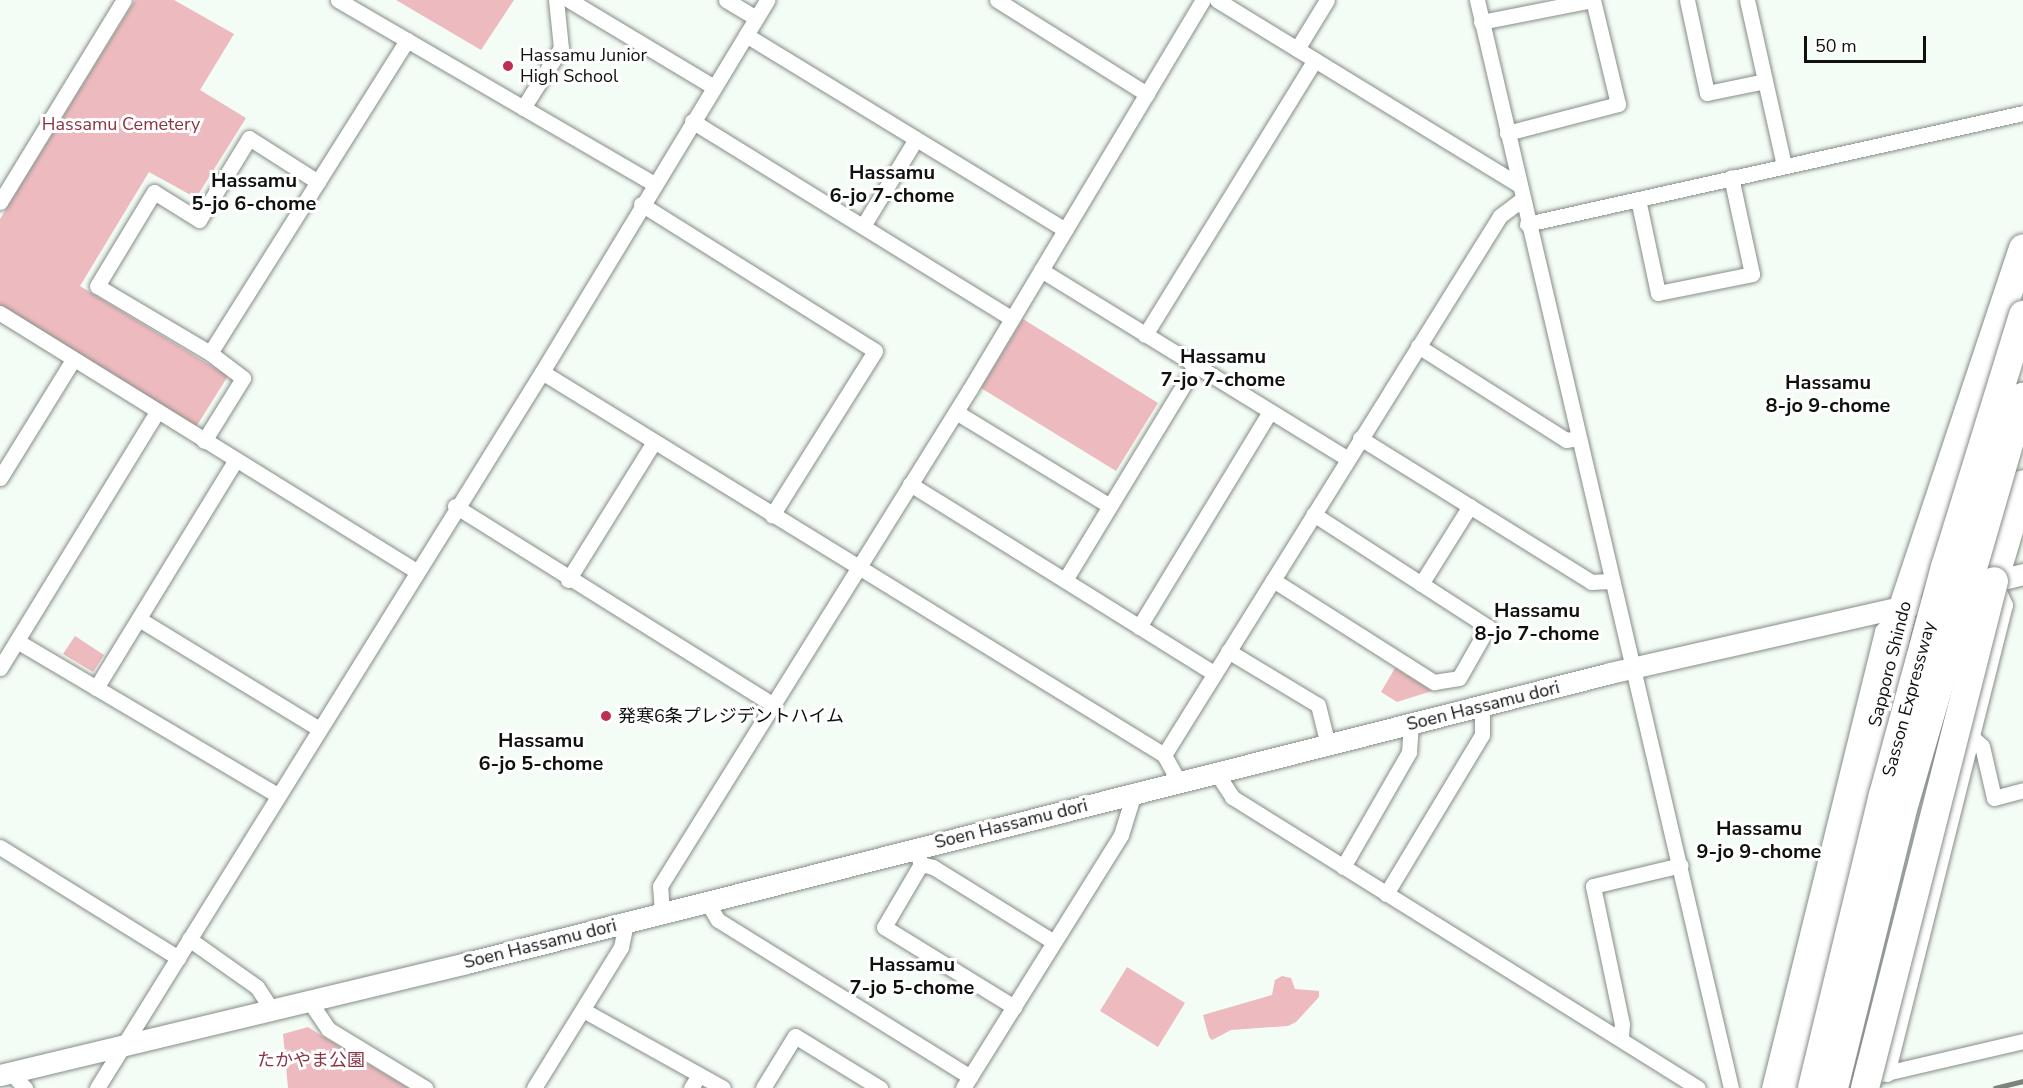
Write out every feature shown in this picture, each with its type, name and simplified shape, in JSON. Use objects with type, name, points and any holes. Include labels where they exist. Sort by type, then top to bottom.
[{"type":"highway","name":"Sapporo Shindo","points":[[1786,1088],[1903,607],[2023,249]]},
{"type":"highway","name":"Sasson Expressway","points":[[1812,1088],[1941,579],[2023,315]]},
{"type":"highway","name":"Sasson Expressway","points":[[1834,1088],[1905,802],[2023,397]]},
{"type":"highway","points":[[1876,1081],[1994,581],[2023,484]]},
{"type":"street","points":[[0,202],[124,0]]},
{"type":"street","points":[[338,0],[654,184]]},
{"type":"street","points":[[522,108],[561,48],[556,0]]},
{"type":"street","points":[[569,0],[714,87]]},
{"type":"street","points":[[726,0],[756,18]]},
{"type":"street","points":[[97,1088],[455,506],[542,372],[641,204],[767,0]]},
{"type":"street","points":[[997,0],[1147,94]]},
{"type":"street","points":[[662,914],[660,886],[956,412],[1203,0]]},
{"type":"street","points":[[1217,0],[1520,192]]},
{"type":"street","points":[[1297,49],[1327,0]]},
{"type":"street","points":[[1477,0],[1527,224],[1681,865],[1731,1088]]},
{"type":"street","points":[[1481,22],[1593,0],[1618,104],[1507,133]]},
{"type":"street","points":[[1687,0],[1707,93],[1765,81]]},
{"type":"street","points":[[1747,0],[1784,165]]},
{"type":"street","points":[[746,35],[1065,230]]},
{"type":"street","points":[[210,352],[407,40]]},
{"type":"street","points":[[1145,335],[1315,60]]},
{"type":"street","points":[[1527,224],[2023,113]]},
{"type":"street","points":[[692,121],[1012,319]]},
{"type":"street","points":[[204,441],[243,378],[210,352],[97,286],[154,192],[199,220],[249,138],[318,182]]},
{"type":"street","points":[[863,226],[916,139]]},
{"type":"street","points":[[1638,198],[1658,293],[1752,274],[1731,177]]},
{"type":"street","points":[[1164,755],[1347,458],[1500,216],[1520,192]]},
{"type":"street","points":[[641,204],[875,351],[772,515]]},
{"type":"street","points":[[1041,270],[1269,413],[1347,458]]},
{"type":"street","points":[[0,313],[156,413],[416,571]]},
{"type":"street","points":[[1418,346],[1566,440],[1578,438]]},
{"type":"street","points":[[0,478],[73,360]]},
{"type":"street","points":[[1065,580],[1195,366]]},
{"type":"street","points":[[542,372],[1164,755],[1179,782]]},
{"type":"street","points":[[956,412],[1110,506]]},
{"type":"street","points":[[0,668],[156,413]]},
{"type":"street","points":[[1139,627],[1269,413]]},
{"type":"street","points":[[1360,438],[1591,582],[1611,581]]},
{"type":"street","points":[[568,580],[654,441]]},
{"type":"street","points":[[96,688],[235,461]]},
{"type":"street","points":[[910,484],[1214,673]]},
{"type":"street","points":[[455,506],[568,580],[772,704]]},
{"type":"street","points":[[1421,584],[1470,506]]},
{"type":"street","points":[[1273,580],[1434,682],[1459,678],[1488,627],[1313,514]]},
{"type":"street","name":"Soen Hassamu dori","points":[[12,1079],[126,1043],[310,1002],[707,902],[918,856],[1134,793],[1216,772],[1633,668],[1903,607],[2023,574]]},
{"type":"street","points":[[1876,1081],[1972,737],[2005,604],[1994,581]]},
{"type":"street","points":[[1769,1088],[1882,631],[1903,607]]},
{"type":"street","points":[[139,619],[319,729]]},
{"type":"street","points":[[17,641],[277,795]]},
{"type":"street","points":[[1228,651],[1318,705],[1328,745]]},
{"type":"street","points":[[1386,894],[1482,735],[1482,706]]},
{"type":"street","points":[[1343,867],[1409,752],[1411,724]]},
{"type":"street","points":[[1972,737],[1982,746],[1994,798],[2023,790]]},
{"type":"street","points":[[1216,772],[1232,797],[1621,1037],[1698,1088]]},
{"type":"street","points":[[707,902],[718,920],[967,1082],[1121,835],[1134,793]]},
{"type":"street","points":[[2,852],[178,958]]},
{"type":"street","points":[[1014,1007],[884,927],[918,856],[1054,942]]},
{"type":"street","points":[[1621,1037],[1622,1024],[1593,886],[1681,865]]},
{"type":"street","points":[[534,1088],[621,947],[626,923]]},
{"type":"street","points":[[189,939],[257,987],[272,1010]]},
{"type":"street","points":[[310,1002],[328,1029],[425,1088]]},
{"type":"street","points":[[584,1010],[695,1081],[723,1088]]},
{"type":"street","points":[[763,1088],[795,1036],[871,1086]]},
{"type":"street","points":[[1822,1088],[1876,1081],[2023,1041]]},
{"type":"green space","name":"Hassamu Cemetery","points":[[135,0],[174,0],[234,34],[200,90],[246,118],[196,198],[149,172],[80,286],[228,376],[196,427],[0,309],[0,219]]},
{"type":"green space","points":[[396,0],[514,0],[481,50]]},
{"type":"green space","points":[[1023,319],[1158,403],[1116,471],[981,388]]},
{"type":"green space","points":[[75,636],[104,655],[93,672],[63,654]]},
{"type":"green space","points":[[1395,668],[1432,691],[1397,702],[1381,692]]},
{"type":"green space","points":[[1127,967],[1185,1003],[1158,1047],[1100,1011]]},
{"type":"green space","points":[[1282,976],[1291,978],[1295,989],[1319,991],[1319,997],[1296,1022],[1288,1026],[1231,1030],[1212,1040],[1209,1037],[1203,1015],[1272,995],[1275,980]]},
{"type":"green space","name":"たかやま公園","points":[[308,1027],[408,1088],[288,1088],[283,1034]]},
{"type":"railway","points":[[1995,1088],[2023,1081]]},
{"type":"place","name":"Hassamu Junior High School","points":[[508,66]]},
{"type":"place","name":"発寒6条プレジデントハイム","points":[[606,716]]},
{"type":"district","name":"Hassamu 6-jo 7-chome","points":[[892,184]]},
{"type":"district","name":"Hassamu 5-jo 6-chome","points":[[254,192]]},
{"type":"district","name":"Hassamu 7-jo 7-chome","points":[[1223,368]]},
{"type":"district","name":"Hassamu 8-jo 9-chome","points":[[1828,394]]},
{"type":"district","name":"Hassamu 8-jo 7-chome","points":[[1537,622]]},
{"type":"district","name":"Hassamu 6-jo 5-chome","points":[[541,752]]},
{"type":"district","name":"Hassamu 9-jo 9-chome","points":[[1759,840]]},
{"type":"district","name":"Hassamu 7-jo 5-chome","points":[[912,976]]}]
